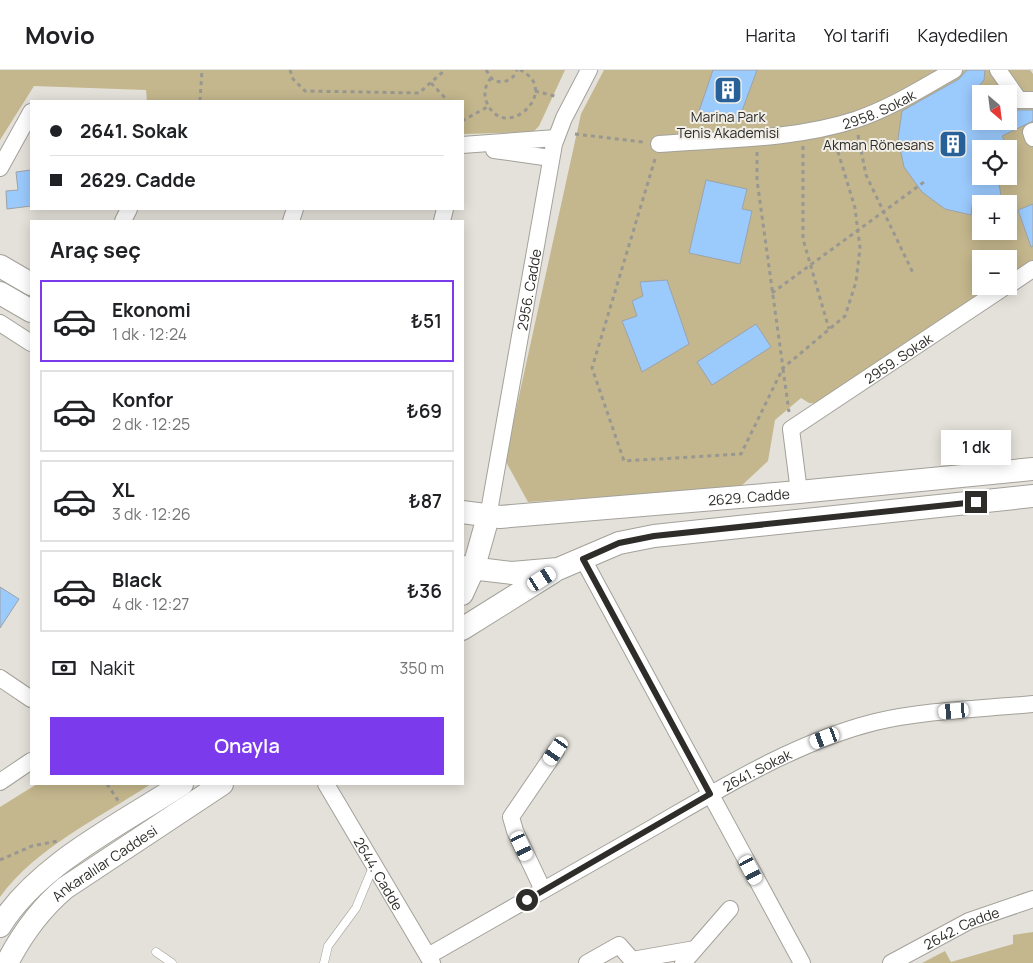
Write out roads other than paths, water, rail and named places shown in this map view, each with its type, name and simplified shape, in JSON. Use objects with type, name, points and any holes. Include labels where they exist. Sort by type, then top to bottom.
[{"type":"main road","points":[[0,266],[30,283]]},
{"type":"main road","points":[[0,293],[30,310]]},
{"type":"main road","name":"2629. Cadde","points":[[464,512],[488,517],[799,492],[1033,469]]},
{"type":"main road","name":"2629. Cadde","points":[[468,568],[512,573],[558,569],[619,543],[654,536],[1033,496]]},
{"type":"main road","points":[[464,585],[468,568],[488,517]]},
{"type":"main road","points":[[464,628],[558,569]]},
{"type":"main road","name":"Ankaralılar Caddesi","points":[[0,926],[30,891],[60,864],[180,785]]},
{"type":"main road","name":"Ankaralılar Caddesi","points":[[7,963],[30,924],[49,902],[65,888],[220,785]]},
{"type":"street","name":"2956. Cadde","points":[[488,517],[557,135],[573,100],[590,70]]},
{"type":"street","name":"2958. Sokak","points":[[659,144],[802,131],[854,120],[895,103],[954,70]]},
{"type":"street","points":[[998,70],[1019,100],[1033,100]]},
{"type":"street","points":[[0,168],[30,114]]},
{"type":"street","points":[[1033,131],[1031,132],[1033,138]]},
{"type":"street","points":[[464,145],[557,135]]},
{"type":"street","points":[[464,145],[552,158]]},
{"type":"street","name":"2959. Sokak","points":[[1017,279],[1033,269]]},
{"type":"street","name":"2959. Sokak","points":[[799,492],[791,429],[993,295]]},
{"type":"street","points":[[0,324],[30,342]]},
{"type":"street","points":[[583,559],[802,963]]},
{"type":"street","points":[[0,678],[30,698]]},
{"type":"street","name":"2641. Sokak","points":[[430,959],[543,890],[710,794],[790,753],[837,734],[876,722],[920,715],[1033,704]]},
{"type":"street","points":[[543,890],[515,831],[511,817],[556,751]]},
{"type":"street","points":[[0,782],[30,762]]},
{"type":"street","name":"2644. Cadde","points":[[327,785],[430,959]]},
{"type":"street","name":"2642. Cadde","points":[[891,963],[969,921],[1033,899]]},
{"type":"street","points":[[683,963],[730,909]]},
{"type":"street","points":[[587,963],[619,945],[632,960],[695,949]]},
{"type":"lane","points":[[324,963],[328,946],[356,908],[374,865]]},
{"type":"lane","points":[[156,952],[172,963]]},
{"type":"place","name":"Marina Park Tenis Akademisi","points":[[728,90]]},
{"type":"place","name":"Akman Rönesans","points":[[953,144]]}]
